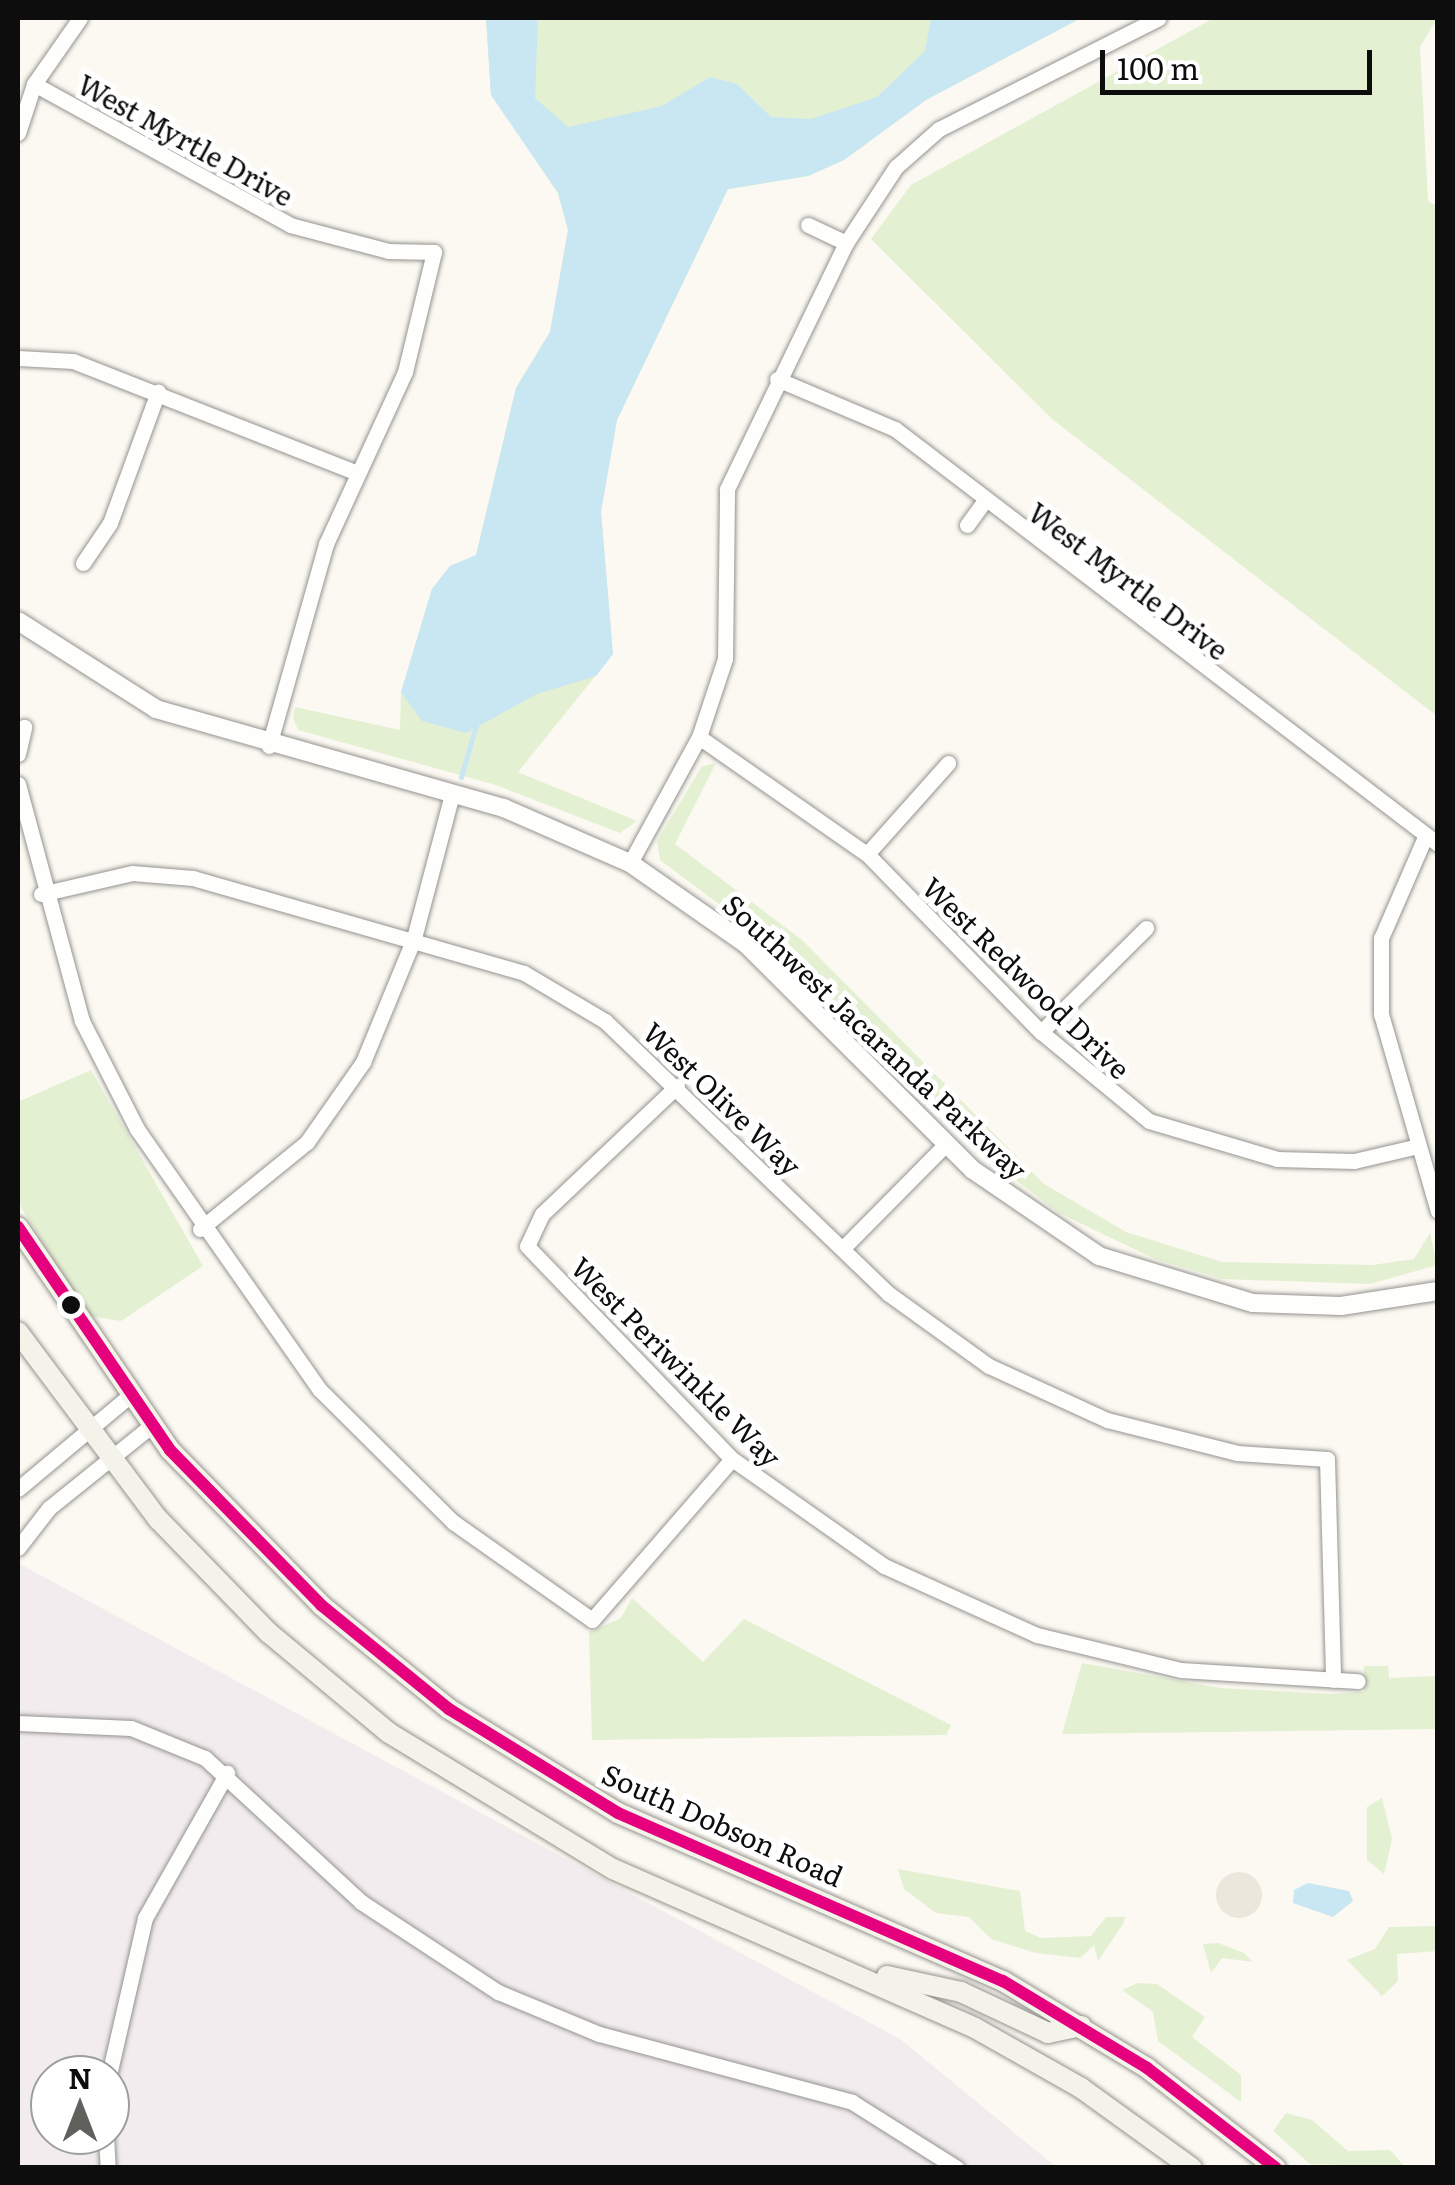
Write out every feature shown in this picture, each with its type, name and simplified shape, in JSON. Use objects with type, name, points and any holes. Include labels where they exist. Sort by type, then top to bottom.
[{"type":"main road","name":"South Dobson Road","points":[[18,1227],[128,1397],[151,1426],[320,1605],[504,1748],[618,1813],[927,1943],[1082,2026],[1276,2168]]},
{"type":"main road","points":[[18,1332],[109,1460],[269,1633],[444,1770],[613,1869],[850,1969],[1081,2088],[1192,2168]]},
{"type":"main road","points":[[850,1969],[960,1992],[1048,2033],[1082,2026]]},
{"type":"street","points":[[18,134],[34,84],[80,18]]},
{"type":"street","points":[[630,863],[699,737],[725,658],[728,489],[846,243],[896,167],[939,129],[1160,18]]},
{"type":"street","name":"West Myrtle Drive","points":[[34,84],[290,224],[389,252],[434,252],[405,372],[354,472]]},
{"type":"street","points":[[808,225],[846,243]]},
{"type":"street","points":[[18,358],[74,362],[354,472],[268,746]]},
{"type":"street","name":"West Myrtle Drive","points":[[778,379],[895,428],[984,502],[1431,840]]},
{"type":"street","points":[[82,563],[110,522],[158,392]]},
{"type":"street","points":[[968,525],[984,502]]},
{"type":"street","name":"Southwest Jacaranda Parkway","points":[[18,622],[122,693],[268,746],[452,794],[630,863],[746,944],[946,1144],[1062,1236],[1176,1286],[1292,1306],[1438,1291]]},
{"type":"street","points":[[18,754],[24,727]]},
{"type":"street","name":"West Redwood Drive","points":[[699,737],[866,854],[1041,1032],[1112,1098],[1192,1138],[1318,1161],[1418,1146]]},
{"type":"street","points":[[866,854],[948,763]]},
{"type":"street","points":[[18,784],[41,894],[82,1021],[200,1229],[346,1416],[452,1522],[592,1620],[732,1459]]},
{"type":"street","points":[[200,1229],[307,1142],[363,1062],[414,938],[452,794]]},
{"type":"street","points":[[1431,840],[1381,938],[1381,1014],[1438,1211]]},
{"type":"street","name":"West Olive Way","points":[[41,894],[132,874],[193,878],[414,938],[524,973],[605,1021],[677,1086],[889,1294],[989,1366],[1106,1420],[1237,1452],[1327,1459],[1333,1680]]},
{"type":"street","points":[[1041,1032],[1146,928]]},
{"type":"street","name":"West Periwinkle Way","points":[[677,1086],[542,1214],[527,1246],[732,1459],[884,1566],[1037,1635],[1181,1670],[1358,1681]]},
{"type":"street","points":[[843,1248],[946,1144]]},
{"type":"street","points":[[18,1489],[128,1397]]},
{"type":"street","points":[[18,1548],[109,1460],[151,1426]]},
{"type":"street","points":[[18,1723],[131,1728],[227,1772],[362,1902],[498,1992],[599,2034],[852,2102],[958,2168]]},
{"type":"street","points":[[114,2055],[145,1918],[227,1772]]},
{"type":"shaded area","points":[[18,1563],[900,2039],[1056,2167],[18,2167]]},
{"type":"shaded area","points":[[1239,1872],[1255,1879],[1262,1895],[1255,1911],[1239,1918],[1223,1911],[1216,1895],[1223,1879]]},
{"type":"green space","points":[[486,18],[1081,18],[926,100],[844,160],[808,176],[728,189],[617,420],[601,512],[613,654],[518,772],[637,821],[620,833],[496,785],[298,730],[293,718],[295,707],[400,730],[401,692],[432,589],[450,566],[476,556],[516,388],[550,332],[568,230],[558,193],[491,95]]},
{"type":"green space","points":[[1214,18],[1437,18],[1420,47],[1428,201],[1438,207],[1437,716],[1052,419],[871,239],[911,185]]},
{"type":"green space","points":[[716,763],[675,844],[802,940],[1044,1184],[1126,1232],[1222,1262],[1372,1265],[1414,1259],[1430,1233],[1437,1265],[1370,1284],[1223,1279],[1155,1259],[1059,1213],[975,1149],[772,944],[660,860],[657,841],[702,766]]},
{"type":"green space","points":[[91,1070],[203,1266],[121,1321],[88,1316],[18,1202],[18,1102]]},
{"type":"green space","points":[[632,1598],[703,1662],[744,1619],[951,1725],[946,1735],[592,1740],[589,1632],[621,1618]]},
{"type":"green space","points":[[1082,1663],[1220,1688],[1331,1694],[1364,1692],[1364,1666],[1388,1666],[1389,1678],[1437,1676],[1437,1729],[1062,1734]]},
{"type":"green space","points":[[1382,1798],[1392,1839],[1384,1874],[1367,1860],[1367,1807]]},
{"type":"green space","points":[[898,1869],[1020,1891],[1025,1931],[1041,1938],[1091,1936],[1106,1917],[1125,1917],[1098,1961],[1094,1945],[1080,1958],[1036,1953],[991,1939],[969,1917],[936,1913],[904,1889]]},
{"type":"green space","points":[[1437,1926],[1437,1951],[1397,1954],[1398,1981],[1382,1996],[1347,1960],[1375,1949],[1389,1927]]},
{"type":"green space","points":[[1218,1943],[1244,1953],[1253,1962],[1222,1958],[1211,1973],[1203,1944]]},
{"type":"green space","points":[[1138,1983],[1157,1984],[1205,2017],[1192,2037],[1241,2075],[1241,2102],[1158,2041],[1153,2012],[1122,1990]]},
{"type":"green space","points":[[1286,2113],[1312,2120],[1348,2151],[1390,2150],[1405,2167],[1310,2164],[1273,2131]]},
{"type":"water","points":[[486,18],[538,18],[535,98],[568,127],[662,106],[710,77],[737,84],[771,117],[811,119],[877,97],[925,51],[931,18],[1081,18],[926,100],[844,160],[808,176],[728,189],[617,420],[601,512],[613,654],[596,676],[537,694],[466,733],[422,721],[401,692],[432,589],[450,566],[476,555],[516,388],[550,332],[568,230],[558,193],[491,95]]},
{"type":"water","points":[[1308,1883],[1349,1891],[1353,1901],[1333,1917],[1293,1903],[1294,1890]]},
{"type":"waterway","points":[[461,777],[477,722]]},
{"type":"transit line","points":[[18,1227],[170,1450],[321,1605],[449,1709],[618,1813],[1003,1981],[1147,2068],[1276,2168]]}]
